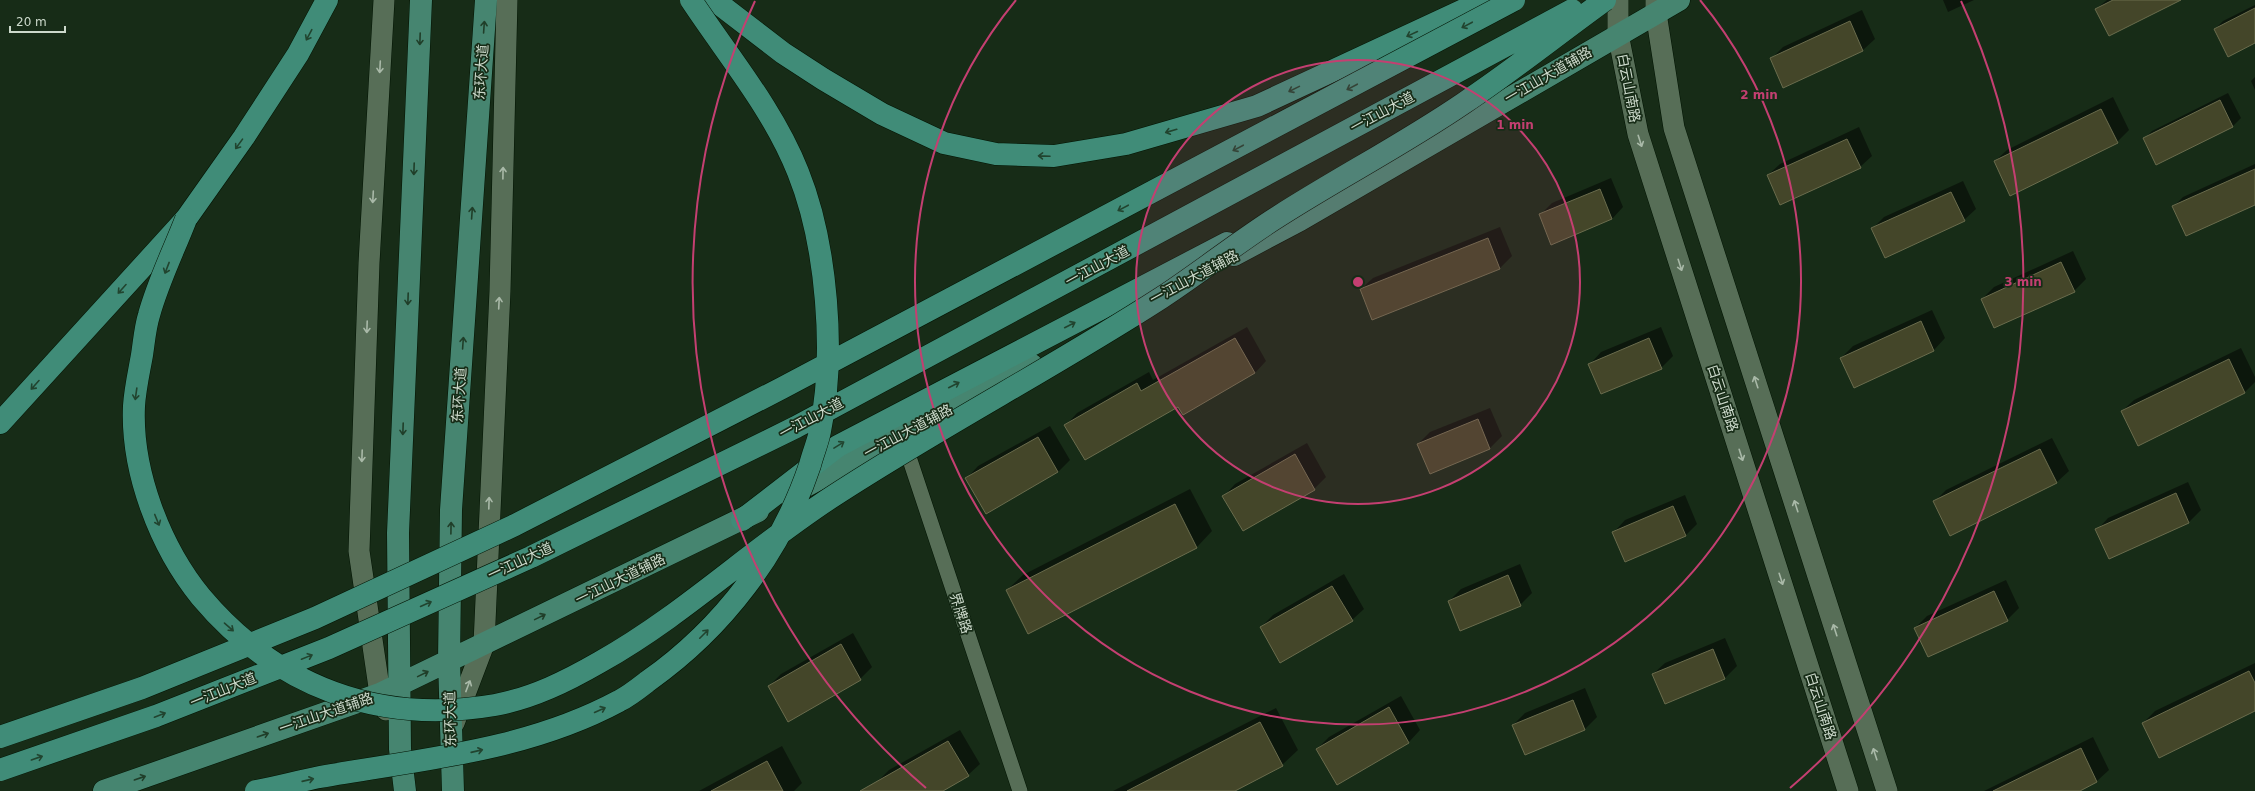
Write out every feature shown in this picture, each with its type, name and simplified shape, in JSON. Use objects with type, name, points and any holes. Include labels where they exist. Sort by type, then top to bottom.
[{"type":"highway","points":[[0,423],[186,219],[244,137],[294,61],[327,0]]},
{"type":"highway","points":[[256,791],[318,778],[457,756],[541,736],[620,701],[663,671],[713,625],[755,574],[783,528],[803,484],[820,432],[827,377],[827,309],[823,277],[812,214],[799,173],[783,138],[769,114],[691,0]]},
{"type":"highway","points":[[714,0],[783,53],[823,79],[882,114],[944,144],[996,154],[1054,156],[1126,144],[1257,106],[1485,0]]},
{"type":"highway","points":[[0,737],[142,688],[308,621],[515,525],[782,388],[1514,0]]},
{"type":"highway","name":"一江山大道","points":[[0,770],[156,716],[322,651],[531,557],[796,427],[1591,0]]},
{"type":"highway","points":[[742,520],[838,446],[1275,218],[1463,104],[1605,0]]},
{"type":"highway","points":[[186,219],[148,317],[134,404],[138,462],[146,492],[170,549],[181,570],[223,621],[248,643],[291,673],[333,693],[362,702],[393,708],[431,710],[492,705],[514,701],[561,683],[620,651],[675,614],[832,497],[1163,297],[1275,218]]},
{"type":"main road","points":[[384,0],[369,263],[359,551],[380,694],[400,749]]},
{"type":"main road","points":[[405,791],[400,749],[398,533],[421,0]]},
{"type":"main road","name":"东环大道","points":[[453,791],[450,735],[449,661],[451,510],[486,0]]},
{"type":"main road","points":[[450,735],[484,644],[500,291],[507,0]]},
{"type":"main road","name":"白云山南路","points":[[1618,0],[1618,34],[1638,134],[1848,791]]},
{"type":"main road","name":"一江山大道辅路","points":[[104,791],[380,694],[742,520],[901,436],[1300,220],[1618,34],[1656,6],[1679,0]]},
{"type":"main road","points":[[1656,6],[1674,128],[1887,791]]},
{"type":"street","name":"界牌路","points":[[901,436],[1020,791]]},
{"type":"building","points":[[2113,0],[2181,0],[2109,36],[2095,9]]},
{"type":"building","points":[[2255,8],[2255,43],[2228,57],[2214,29]]},
{"type":"building","points":[[1850,21],[1863,51],[1783,88],[1770,58]]},
{"type":"building","points":[[2220,100],[2233,127],[2156,165],[2143,138]]},
{"type":"building","points":[[2101,109],[2118,143],[2010,196],[1994,161]]},
{"type":"building","points":[[1847,139],[1861,168],[1780,205],[1767,175]]},
{"type":"building","points":[[2255,169],[2255,205],[2186,236],[2172,206]]},
{"type":"building","points":[[1600,189],[1612,219],[1551,245],[1539,214]]},
{"type":"building","points":[[1951,192],[1965,221],[1885,258],[1871,228]]},
{"type":"building","points":[[1488,238],[1500,269],[1372,320],[1360,289]]},
{"type":"building","points":[[2061,262],[2075,292],[1994,328],[1981,299]]},
{"type":"building","points":[[1921,321],[1934,351],[1854,388],[1840,358]]},
{"type":"building","points":[[1235,338],[1255,373],[1183,415],[1178,407],[1085,460],[1064,425],[1137,383],[1141,391]]},
{"type":"building","points":[[1649,338],[1662,369],[1601,394],[1588,364]]},
{"type":"building","points":[[2229,359],[2245,393],[2138,446],[2121,411]]},
{"type":"building","points":[[1478,419],[1490,449],[1430,474],[1417,444]]},
{"type":"building","points":[[1038,437],[1058,472],[986,514],[965,478]]},
{"type":"building","points":[[2040,449],[2057,483],[1950,536],[1933,501]]},
{"type":"building","points":[[1295,454],[1315,490],[1243,531],[1222,496]]},
{"type":"building","points":[[2176,493],[2189,523],[2109,559],[2095,529]]},
{"type":"building","points":[[1175,504],[1197,548],[1028,634],[1006,590]]},
{"type":"building","points":[[1673,506],[1686,536],[1625,562],[1612,532]]},
{"type":"building","points":[[1508,575],[1521,606],[1460,631],[1448,601]]},
{"type":"building","points":[[1332,586],[1353,621],[1280,663],[1260,627]]},
{"type":"building","points":[[1994,591],[2008,621],[1928,657],[1914,628]]},
{"type":"building","points":[[841,644],[861,680],[788,722],[768,686]]},
{"type":"building","points":[[1713,649],[1725,679],[1665,704],[1652,674]]},
{"type":"building","points":[[2249,671],[2255,683],[2255,711],[2159,758],[2142,723]]},
{"type":"building","points":[[1573,700],[1585,730],[1525,755],[1512,725]]},
{"type":"building","points":[[1389,707],[1409,743],[1337,785],[1316,749]]},
{"type":"building","points":[[1260,722],[1283,766],[1235,791],[1127,791]]},
{"type":"building","points":[[948,741],[969,776],[943,791],[860,791]]},
{"type":"building","points":[[2081,748],[2097,782],[2080,791],[1993,791]]},
{"type":"building","points":[[767,761],[783,791],[711,791]]}]
